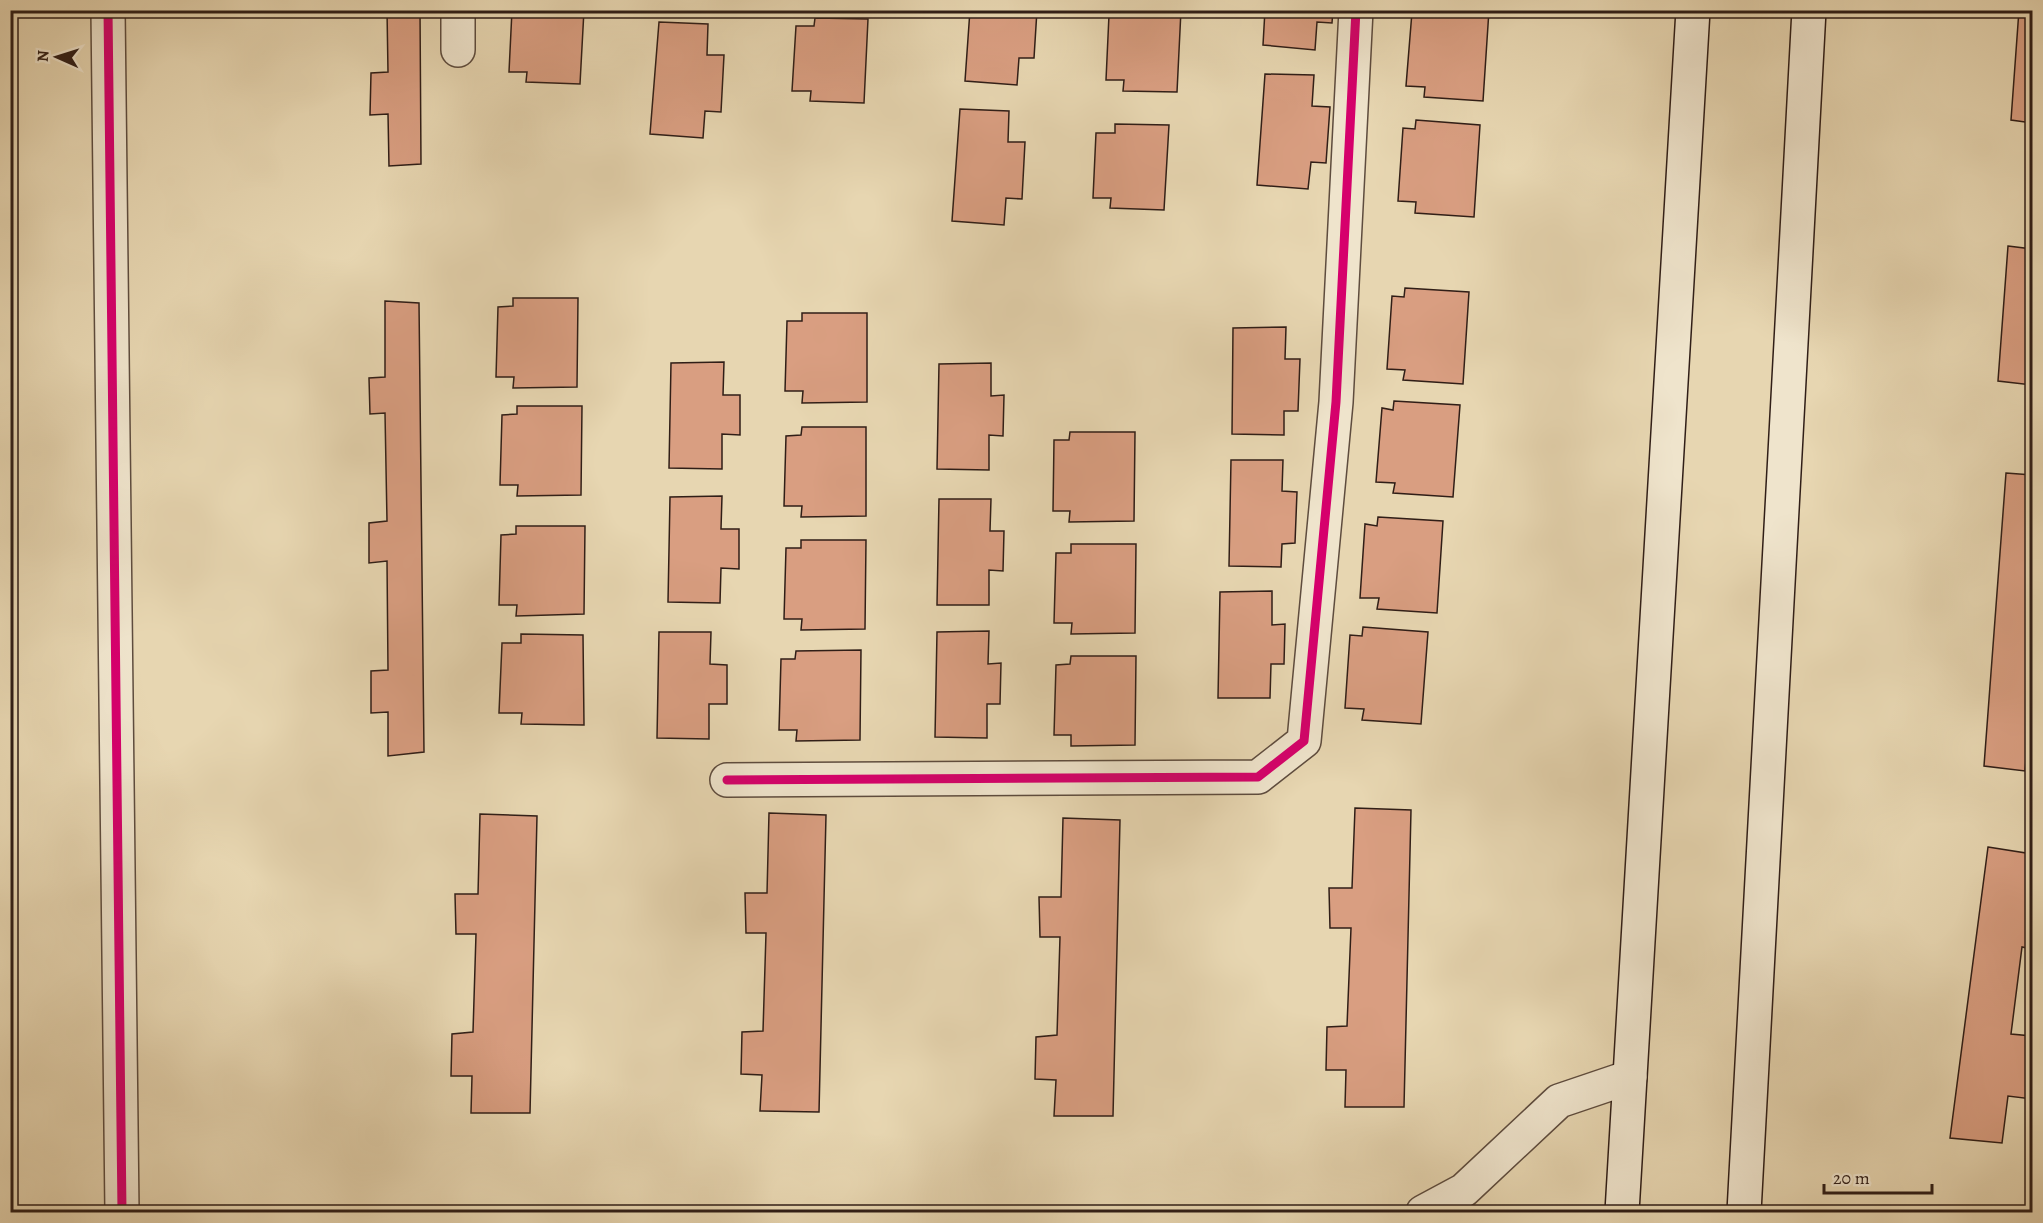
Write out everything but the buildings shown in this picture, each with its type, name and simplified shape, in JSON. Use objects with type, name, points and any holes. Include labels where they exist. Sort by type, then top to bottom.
[{"type":"street","points":[[108,10],[122,1212]]},
{"type":"street","points":[[458,10],[458,50]]},
{"type":"street","points":[[727,780],[1258,777],[1304,741],[1336,402],[1356,10]]},
{"type":"street","points":[[1622,1212],[1693,10]]},
{"type":"street","points":[[1744,1212],[1809,10]]},
{"type":"street","points":[[1423,1212],[1464,1190],[1559,1101],[1630,1077]]},
{"type":"cycle path","points":[[108,10],[122,1212]]},
{"type":"cycle path","points":[[727,780],[1258,777],[1304,741],[1336,402],[1356,10]]}]
